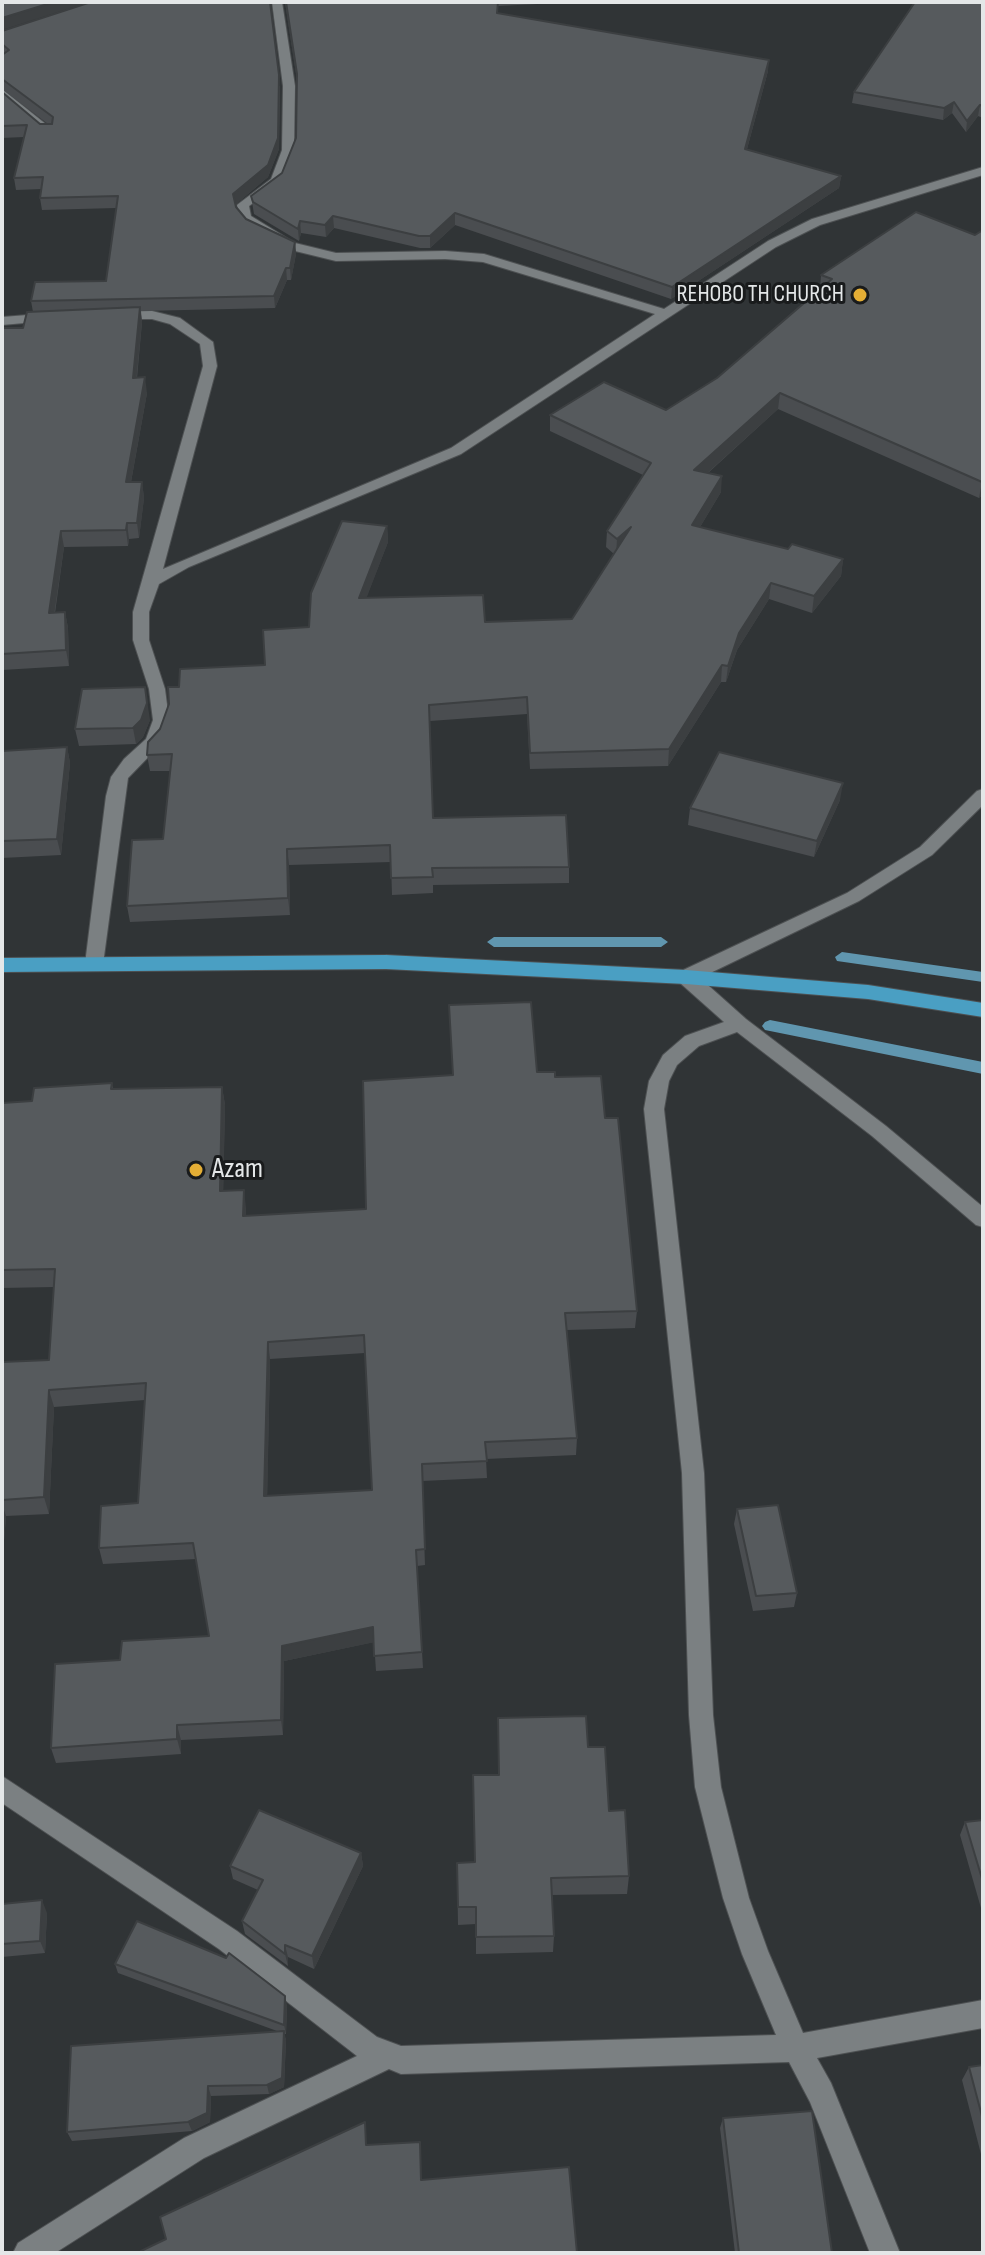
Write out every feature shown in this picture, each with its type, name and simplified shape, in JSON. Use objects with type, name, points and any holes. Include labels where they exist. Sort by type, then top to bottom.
[{"type":"main road","points":[[2,965],[386,962],[686,977],[868,992],[983,1010]]},
{"type":"street","points":[[277,2],[289,86],[288,150],[276,181],[243,205],[245,217],[252,225],[291,246],[336,257],[484,258],[668,314]]},
{"type":"street","points":[[2,92],[48,131]]},
{"type":"street","points":[[152,581],[184,564],[456,451],[772,244],[816,222],[983,171]]},
{"type":"street","points":[[94,964],[120,777],[154,741],[161,720],[157,689],[141,640],[141,612],[210,366],[206,342],[175,321],[152,315],[104,315]]},
{"type":"street","points":[[2,321],[63,317]]},
{"type":"street","points":[[983,795],[926,851],[853,897],[686,977],[739,1024],[879,1131],[983,1219]]},
{"type":"street","points":[[739,1024],[692,1041],[670,1060],[659,1081],[654,1109],[693,1473],[701,1715],[708,1787],[736,1898],[796,2048],[821,2093],[885,2253]]},
{"type":"street","points":[[2,1788],[228,1940],[368,2047],[388,2055],[423,2061],[796,2048],[983,2014]]},
{"type":"street","points":[[28,2253],[194,2148],[388,2055]]},
{"type":"building","points":[[2,2],[54,2],[2,18]]},
{"type":"building","points":[[91,2],[270,2],[279,75],[278,138],[268,165],[233,194],[236,207],[246,219],[295,242],[290,268],[286,268],[274,296],[31,301],[35,282],[106,281],[118,196],[40,198],[43,177],[14,178],[27,125],[2,126],[2,92],[40,124],[52,124],[53,117],[2,79],[2,55],[9,50],[2,44],[2,31]]},
{"type":"building","points":[[286,2],[498,2],[497,13],[769,60],[745,149],[841,176],[672,287],[455,213],[430,236],[333,216],[325,225],[300,221],[298,229],[253,202],[251,196],[282,173],[296,138],[297,74]]},
{"type":"building","points":[[915,2],[983,2],[983,106],[980,105],[967,121],[954,102],[944,108],[854,92]]},
{"type":"building","points":[[916,212],[975,235],[983,230],[983,481],[780,393],[694,470],[722,476],[692,525],[788,549],[792,544],[843,559],[814,596],[771,583],[739,633],[728,666],[722,665],[669,749],[530,753],[527,697],[429,705],[433,818],[566,815],[569,867],[432,868],[433,877],[391,878],[390,845],[287,849],[288,898],[127,906],[132,840],[163,839],[172,754],[147,755],[148,742],[160,729],[169,704],[168,687],[179,687],[180,669],[265,665],[263,630],[309,627],[311,593],[342,521],[387,526],[359,598],[483,595],[485,622],[572,619],[631,527],[617,539],[607,531],[651,463],[550,415],[604,382],[666,410],[717,378],[832,279],[821,275]]},
{"type":"building","points":[[140,307],[133,378],[145,377],[126,482],[142,482],[137,523],[127,523],[126,530],[61,531],[49,613],[65,612],[66,650],[2,654],[2,328],[23,328],[27,312]]},
{"type":"building","points":[[145,687],[147,703],[141,720],[133,728],[75,729],[82,689]]},
{"type":"building","points":[[67,747],[57,839],[2,841],[2,751]]},
{"type":"building","points":[[719,752],[843,783],[817,841],[690,808]]},
{"type":"building","points":[[531,1002],[537,1072],[555,1072],[555,1077],[601,1076],[605,1118],[618,1118],[637,1311],[565,1313],[577,1438],[485,1442],[487,1461],[422,1464],[425,1549],[416,1550],[422,1652],[374,1656],[373,1627],[282,1646],[281,1720],[177,1725],[177,1739],[51,1748],[55,1664],[120,1660],[122,1641],[209,1636],[193,1543],[99,1548],[101,1506],[138,1503],[146,1383],[49,1390],[44,1497],[2,1500],[2,1362],[49,1360],[55,1269],[2,1270],[2,1103],[32,1101],[34,1088],[112,1083],[111,1089],[222,1087],[220,1191],[244,1190],[243,1216],[366,1209],[363,1081],[453,1075],[449,1005]],"holes":[[[364,1335],[372,1490],[264,1496],[268,1342]]]},
{"type":"building","points":[[778,1505],[797,1593],[756,1596],[737,1509]]},
{"type":"building","points":[[586,1716],[588,1747],[605,1747],[609,1811],[625,1810],[629,1876],[551,1878],[554,1936],[476,1937],[476,1907],[458,1907],[457,1863],[475,1862],[473,1775],[499,1775],[498,1718]]},
{"type":"building","points":[[259,1810],[361,1853],[312,1956],[285,1945],[285,1954],[242,1921],[263,1880],[230,1866]]},
{"type":"building","points":[[983,1820],[983,1882],[965,1822]]},
{"type":"building","points":[[42,1900],[40,1941],[2,1944],[2,1904]]},
{"type":"building","points":[[137,1921],[226,1958],[229,1953],[285,1996],[284,2025],[115,1964]]},
{"type":"building","points":[[284,2031],[282,2078],[267,2085],[208,2086],[207,2113],[188,2122],[67,2132],[71,2046]]},
{"type":"building","points":[[983,2065],[983,2120],[969,2067]]},
{"type":"building","points":[[812,2111],[832,2253],[739,2253],[723,2118]]},
{"type":"building","points":[[365,2122],[366,2145],[420,2142],[421,2180],[569,2167],[577,2253],[142,2253],[166,2239],[160,2217]]},
{"type":"waterway","points":[[494,942],[661,942]]},
{"type":"waterway","points":[[842,957],[983,977]]},
{"type":"waterway","points":[[770,1026],[983,1068]]},
{"type":"place","name":"REHOBO TH CHURCH","points":[[860,295]]},
{"type":"place","name":"Azam","points":[[196,1170]]}]
